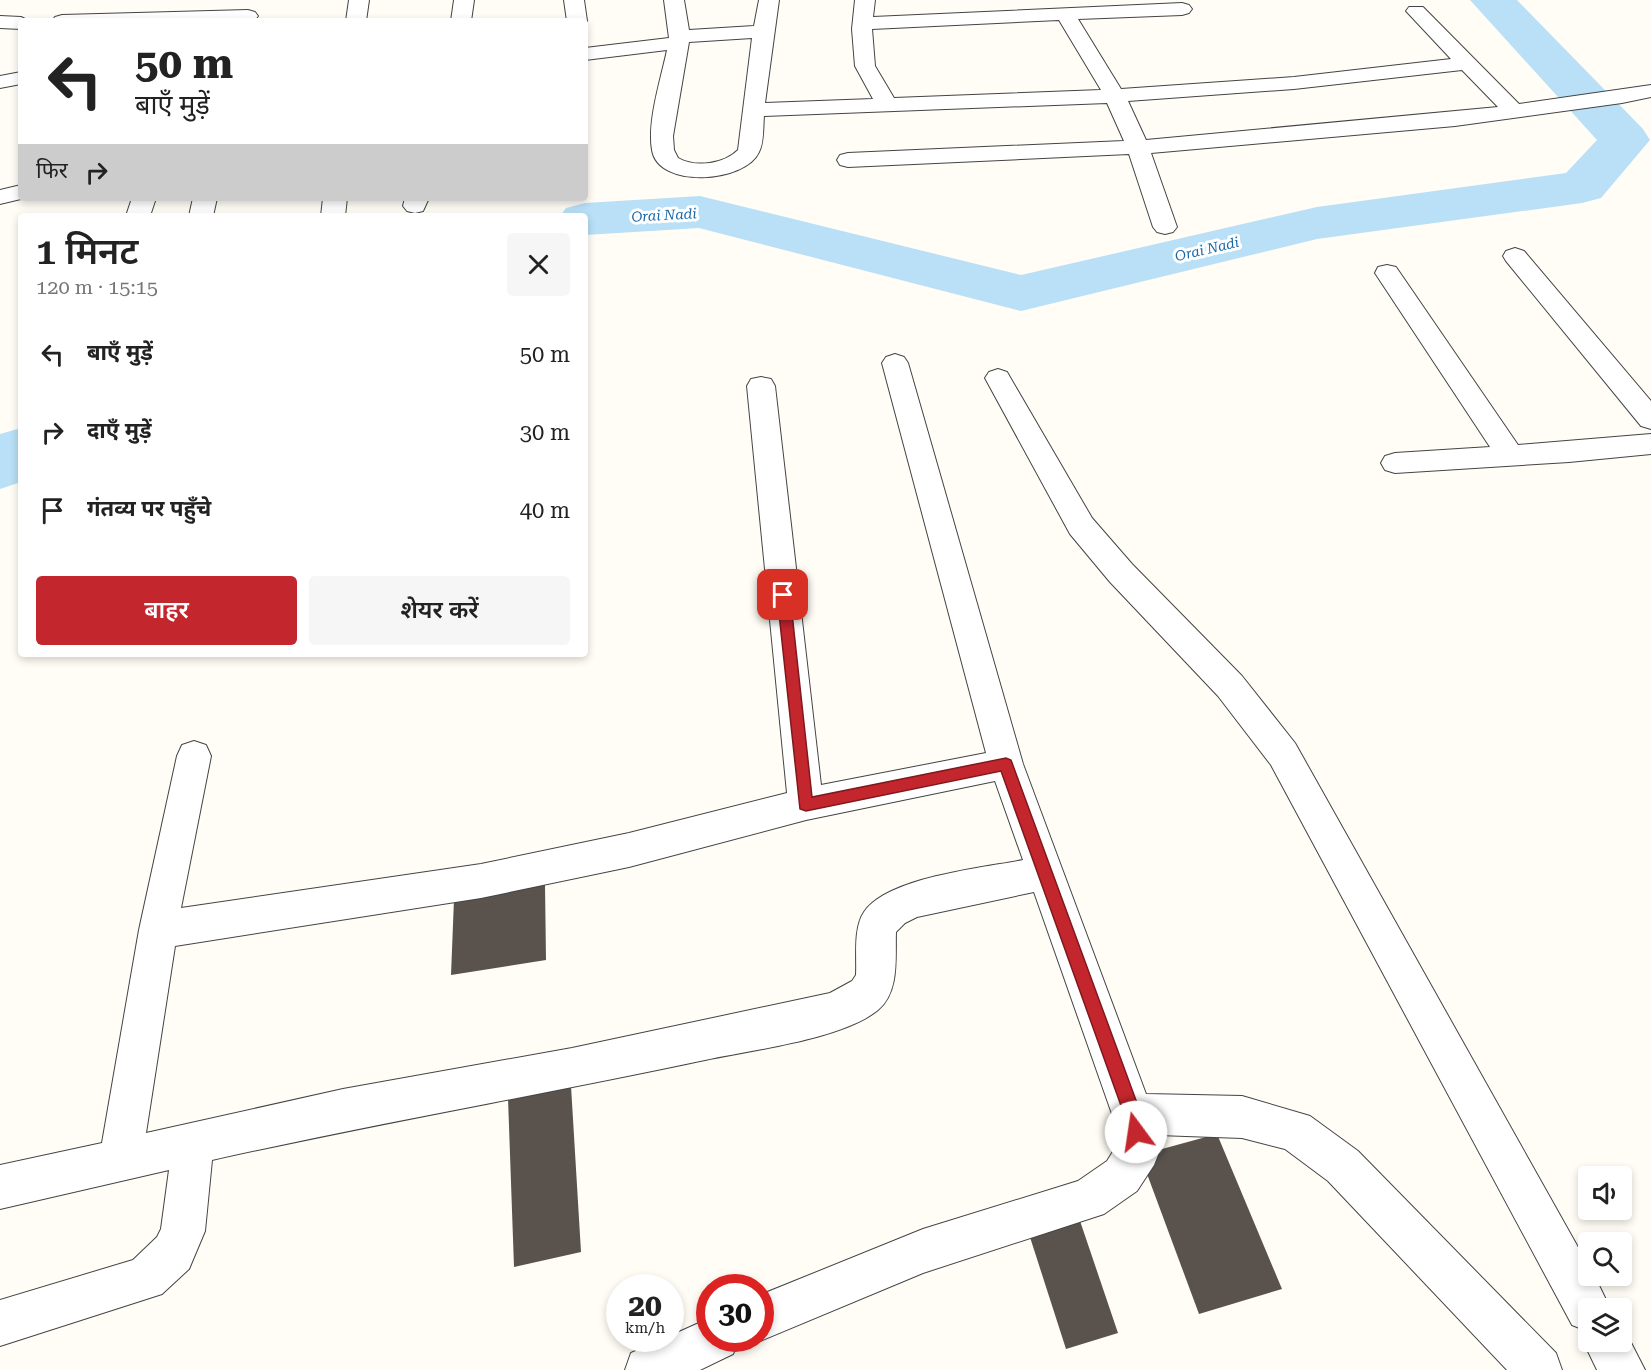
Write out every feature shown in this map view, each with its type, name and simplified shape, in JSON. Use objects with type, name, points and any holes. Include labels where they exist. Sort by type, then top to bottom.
[{"type":"street","points":[[356,18],[359,0]]},
{"type":"street","points":[[461,18],[464,0]]},
{"type":"street","points":[[574,0],[577,18]]},
{"type":"street","points":[[674,0],[679,39],[668,98],[662,149],[670,164],[683,168],[715,169],[742,161],[749,151],[769,0]]},
{"type":"street","points":[[865,0],[863,23],[865,66],[887,105]]},
{"type":"street","points":[[863,23],[967,10],[1064,13],[1087,6],[1182,9]]},
{"type":"street","points":[[1416,11],[1514,111]]},
{"type":"street","points":[[141,18],[249,12]]},
{"type":"street","points":[[1064,13],[1115,96],[1138,147],[1165,227]]},
{"type":"street","points":[[0,22],[18,23]]},
{"type":"street","points":[[588,54],[679,39],[763,32]]},
{"type":"street","points":[[755,110],[1115,96],[1294,83],[1466,63]]},
{"type":"street","points":[[0,82],[18,79]]},
{"type":"street","points":[[848,160],[1138,147],[1455,119],[1622,97],[1651,91]]},
{"type":"street","points":[[0,197],[18,193]]},
{"type":"street","points":[[1515,255],[1651,419]]},
{"type":"street","points":[[1387,273],[1511,456]]},
{"type":"street","points":[[774,1312],[923,1251],[1089,1199],[1122,1176],[1138,1150],[1133,1114],[1006,764],[895,363]]},
{"type":"street","points":[[998,378],[1081,526],[1121,573],[1230,686],[1283,754],[1582,1298]]},
{"type":"street","points":[[761,386],[806,804]]},
{"type":"street","points":[[1395,463],[1651,444]]},
{"type":"street","points":[[121,1158],[158,930],[194,756]]},
{"type":"street","points":[[158,930],[481,881],[629,850],[806,804],[1006,764]]},
{"type":"street","points":[[0,1187],[343,1110],[572,1068],[836,1012],[866,995],[875,980],[878,925],[892,910],[912,900],[1046,873]]},
{"type":"street","points":[[1133,1114],[1242,1117],[1294,1131],[1343,1166],[1539,1370]]},
{"type":"street","points":[[0,1323],[146,1278],[173,1253],[183,1231],[193,1143]]},
{"type":"street","points":[[648,1370],[696,1348]]},
{"type":"street","points":[[1612,1352],[1622,1370]]},
{"type":"building","points":[[545,885],[546,960],[451,975],[454,899]]},
{"type":"building","points":[[571,1086],[581,1252],[514,1267],[508,1098]]},
{"type":"building","points":[[1217,1134],[1282,1289],[1199,1314],[1140,1155]]},
{"type":"building","points":[[1079,1218],[1118,1333],[1066,1349],[1028,1231]]},
{"type":"waterway","name":"Orai Nadi","points":[[588,219],[700,212],[1021,293],[1317,223],[1582,187],[1625,140],[1492,0]]},
{"type":"waterway","name":"Orai Nadi","points":[[0,465],[18,453]]},
{"type":"route","points":[[783,595],[806,804],[1006,764],[1133,1114],[1136,1132]]}]
